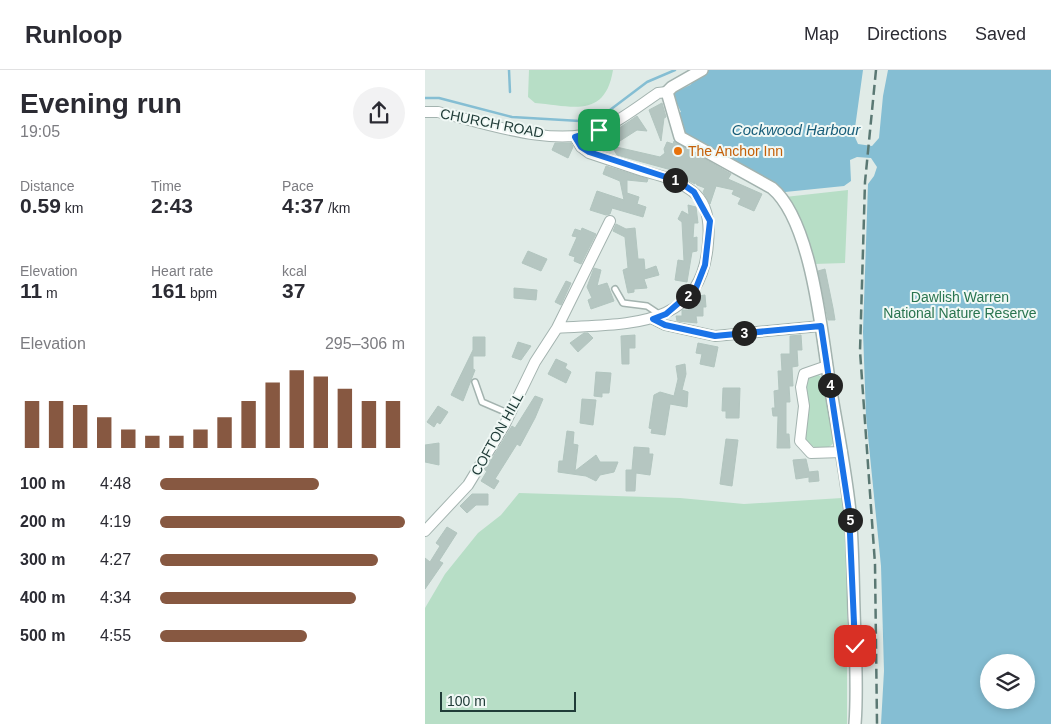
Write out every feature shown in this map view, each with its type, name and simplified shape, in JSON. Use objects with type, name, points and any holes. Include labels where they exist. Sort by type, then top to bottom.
[{"type":"street","points":[[702,70],[672,87],[667,92],[680,137],[772,188],[785,201],[802,242],[821,326],[842,452],[853,555],[855,724]]},
{"type":"street","name":"CHURCH ROAD","points":[[425,112],[438,112],[530,133],[575,137],[599,130],[658,93],[667,92]]},
{"type":"street","points":[[557,328],[657,317],[689,295],[699,283],[705,265],[710,221],[694,192],[678,181],[589,152],[581,147],[575,137]]},
{"type":"street","name":"COFTON HILL","points":[[425,531],[468,485],[510,414],[535,362],[557,328],[611,221]]},
{"type":"street","points":[[657,317],[665,325],[715,336],[821,326]]},
{"type":"street","points":[[827,366],[804,374],[800,441],[811,453],[842,452]]},
{"type":"lane","points":[[615,289],[623,303],[647,306],[657,317]]},
{"type":"lane","points":[[475,382],[482,402],[510,414]]},
{"type":"green space","points":[[529,70],[613,70],[609,86],[603,96],[595,103],[574,107],[535,103],[528,97]]},
{"type":"green space","points":[[848,190],[845,263],[814,264],[785,197]]},
{"type":"green space","points":[[815,373],[825,379],[835,441],[828,448],[824,449],[811,445],[804,439],[808,410],[806,378]]},
{"type":"green space","points":[[519,493],[680,498],[744,504],[842,498],[847,570],[847,724],[425,724],[425,608],[445,574],[478,533],[501,515]]},
{"type":"water","name":"Dawlish Warren National Nature Reserve","points":[[707,70],[863,70],[854,135],[858,144],[872,146],[879,138],[883,96],[888,70],[1051,70],[1051,724],[881,724],[884,671],[881,566],[866,416],[863,332],[868,184],[874,176],[877,167],[871,158],[857,157],[850,160],[851,181],[844,186],[785,192],[683,133],[675,114],[681,112],[673,96],[675,92],[690,85]]},
{"type":"building","points":[[662,103],[666,117],[664,118],[661,141],[649,110]]},
{"type":"building","points":[[637,116],[647,131],[637,130],[612,146],[660,157],[665,153],[664,149],[667,142],[673,144],[674,141],[731,174],[728,179],[762,194],[754,211],[738,204],[741,198],[732,194],[734,190],[716,186],[710,204],[703,192],[705,188],[697,185],[694,181],[695,184],[674,173],[675,171],[617,155],[606,137]]},
{"type":"building","points":[[555,143],[571,143],[573,147],[568,158],[552,150]]},
{"type":"building","points":[[606,166],[648,179],[647,182],[627,180],[627,193],[639,197],[637,204],[646,207],[643,217],[612,208],[610,214],[606,215],[590,210],[597,191],[624,200],[620,181],[603,174]]},
{"type":"building","points":[[688,205],[696,207],[698,223],[694,223],[693,238],[697,237],[697,251],[692,252],[687,282],[675,280],[678,260],[684,261],[682,222],[678,219],[682,211],[689,215]]},
{"type":"building","points":[[616,224],[626,229],[635,228],[638,259],[644,259],[645,270],[656,266],[659,275],[644,279],[647,288],[634,289],[634,292],[628,293],[623,270],[628,268],[625,237],[613,231]]},
{"type":"building","points":[[582,228],[596,234],[581,264],[574,261],[575,257],[569,255],[577,237],[572,236],[575,229],[581,231]]},
{"type":"building","points":[[528,251],[547,259],[541,271],[522,263]]},
{"type":"building","points":[[594,268],[601,270],[597,286],[607,283],[614,301],[591,309],[588,300],[592,298],[587,287]]},
{"type":"building","points":[[825,269],[835,320],[828,320],[818,271]]},
{"type":"building","points":[[566,281],[571,283],[561,305],[555,302]]},
{"type":"building","points":[[514,288],[537,290],[536,300],[514,298]]},
{"type":"building","points":[[705,295],[706,307],[703,307],[703,316],[696,316],[697,323],[677,321],[676,316],[682,316],[682,310],[689,310],[688,305],[697,301],[698,296]]},
{"type":"building","points":[[584,333],[588,333],[593,338],[578,352],[570,343]]},
{"type":"building","points":[[635,335],[635,348],[629,348],[629,364],[622,364],[621,336]]},
{"type":"building","points":[[801,335],[802,350],[797,350],[798,366],[792,367],[793,386],[789,386],[790,402],[786,402],[786,434],[789,434],[790,448],[777,448],[778,416],[773,416],[772,408],[775,408],[774,391],[779,390],[778,371],[782,371],[781,354],[790,354],[790,336]]},
{"type":"building","points":[[473,337],[485,337],[485,356],[473,356],[473,369],[475,370],[463,401],[451,395],[473,350]]},
{"type":"building","points":[[518,342],[531,346],[521,360],[512,357]]},
{"type":"building","points":[[698,343],[718,347],[714,367],[700,364],[702,354],[696,353]]},
{"type":"building","points":[[556,359],[567,364],[565,368],[571,372],[566,383],[548,374]]},
{"type":"building","points":[[685,364],[686,374],[682,390],[688,392],[687,407],[670,404],[665,435],[651,433],[652,429],[649,428],[654,395],[660,392],[674,396],[678,379],[676,366]]},
{"type":"building","points":[[596,372],[611,373],[609,393],[602,393],[602,397],[594,396]]},
{"type":"building","points":[[723,388],[740,388],[739,418],[726,418],[726,411],[722,411]]},
{"type":"building","points":[[535,396],[543,399],[535,418],[520,446],[517,444],[495,479],[499,481],[494,489],[481,481],[487,471],[485,470],[512,426],[515,428]]},
{"type":"building","points":[[582,399],[596,400],[593,425],[580,423]]},
{"type":"building","points":[[438,406],[448,412],[440,424],[437,422],[434,427],[427,422]]},
{"type":"building","points":[[567,431],[574,432],[573,444],[578,445],[575,471],[596,455],[600,462],[618,462],[614,472],[600,475],[596,481],[586,476],[558,472],[559,461],[563,461]]},
{"type":"building","points":[[726,439],[738,440],[732,486],[720,484]]},
{"type":"building","points":[[439,443],[439,465],[425,462],[425,445]]},
{"type":"building","points":[[634,447],[649,448],[649,454],[653,454],[650,475],[636,473],[635,491],[626,491],[626,470],[632,470]]},
{"type":"building","points":[[806,459],[809,472],[818,471],[819,481],[809,482],[809,477],[796,479],[793,460]]},
{"type":"building","points":[[472,494],[488,494],[488,505],[476,505],[467,513],[460,506]]},
{"type":"building","points":[[447,527],[457,533],[439,561],[443,563],[425,589],[425,558],[430,562],[440,546],[436,543]]},
{"type":"waterway","points":[[509,70],[510,92]]},
{"type":"waterway","points":[[425,98],[439,98],[512,117],[580,121],[598,119],[647,82],[675,70]]},
{"type":"railway","points":[[876,70],[865,182],[860,351],[875,564],[877,724]]},
{"type":"place","name":"The Anchor Inn","points":[[678,151]]},
{"type":"route","points":[[599,130],[575,137],[581,147],[589,152],[678,181],[694,192],[710,221],[705,265],[696,288],[666,314],[653,319],[665,325],[715,336],[821,326],[842,452],[849,511],[853,555],[855,646]]},
{"type":"water label","name":"Cockwood Harbour","points":[[796,129]]}]
